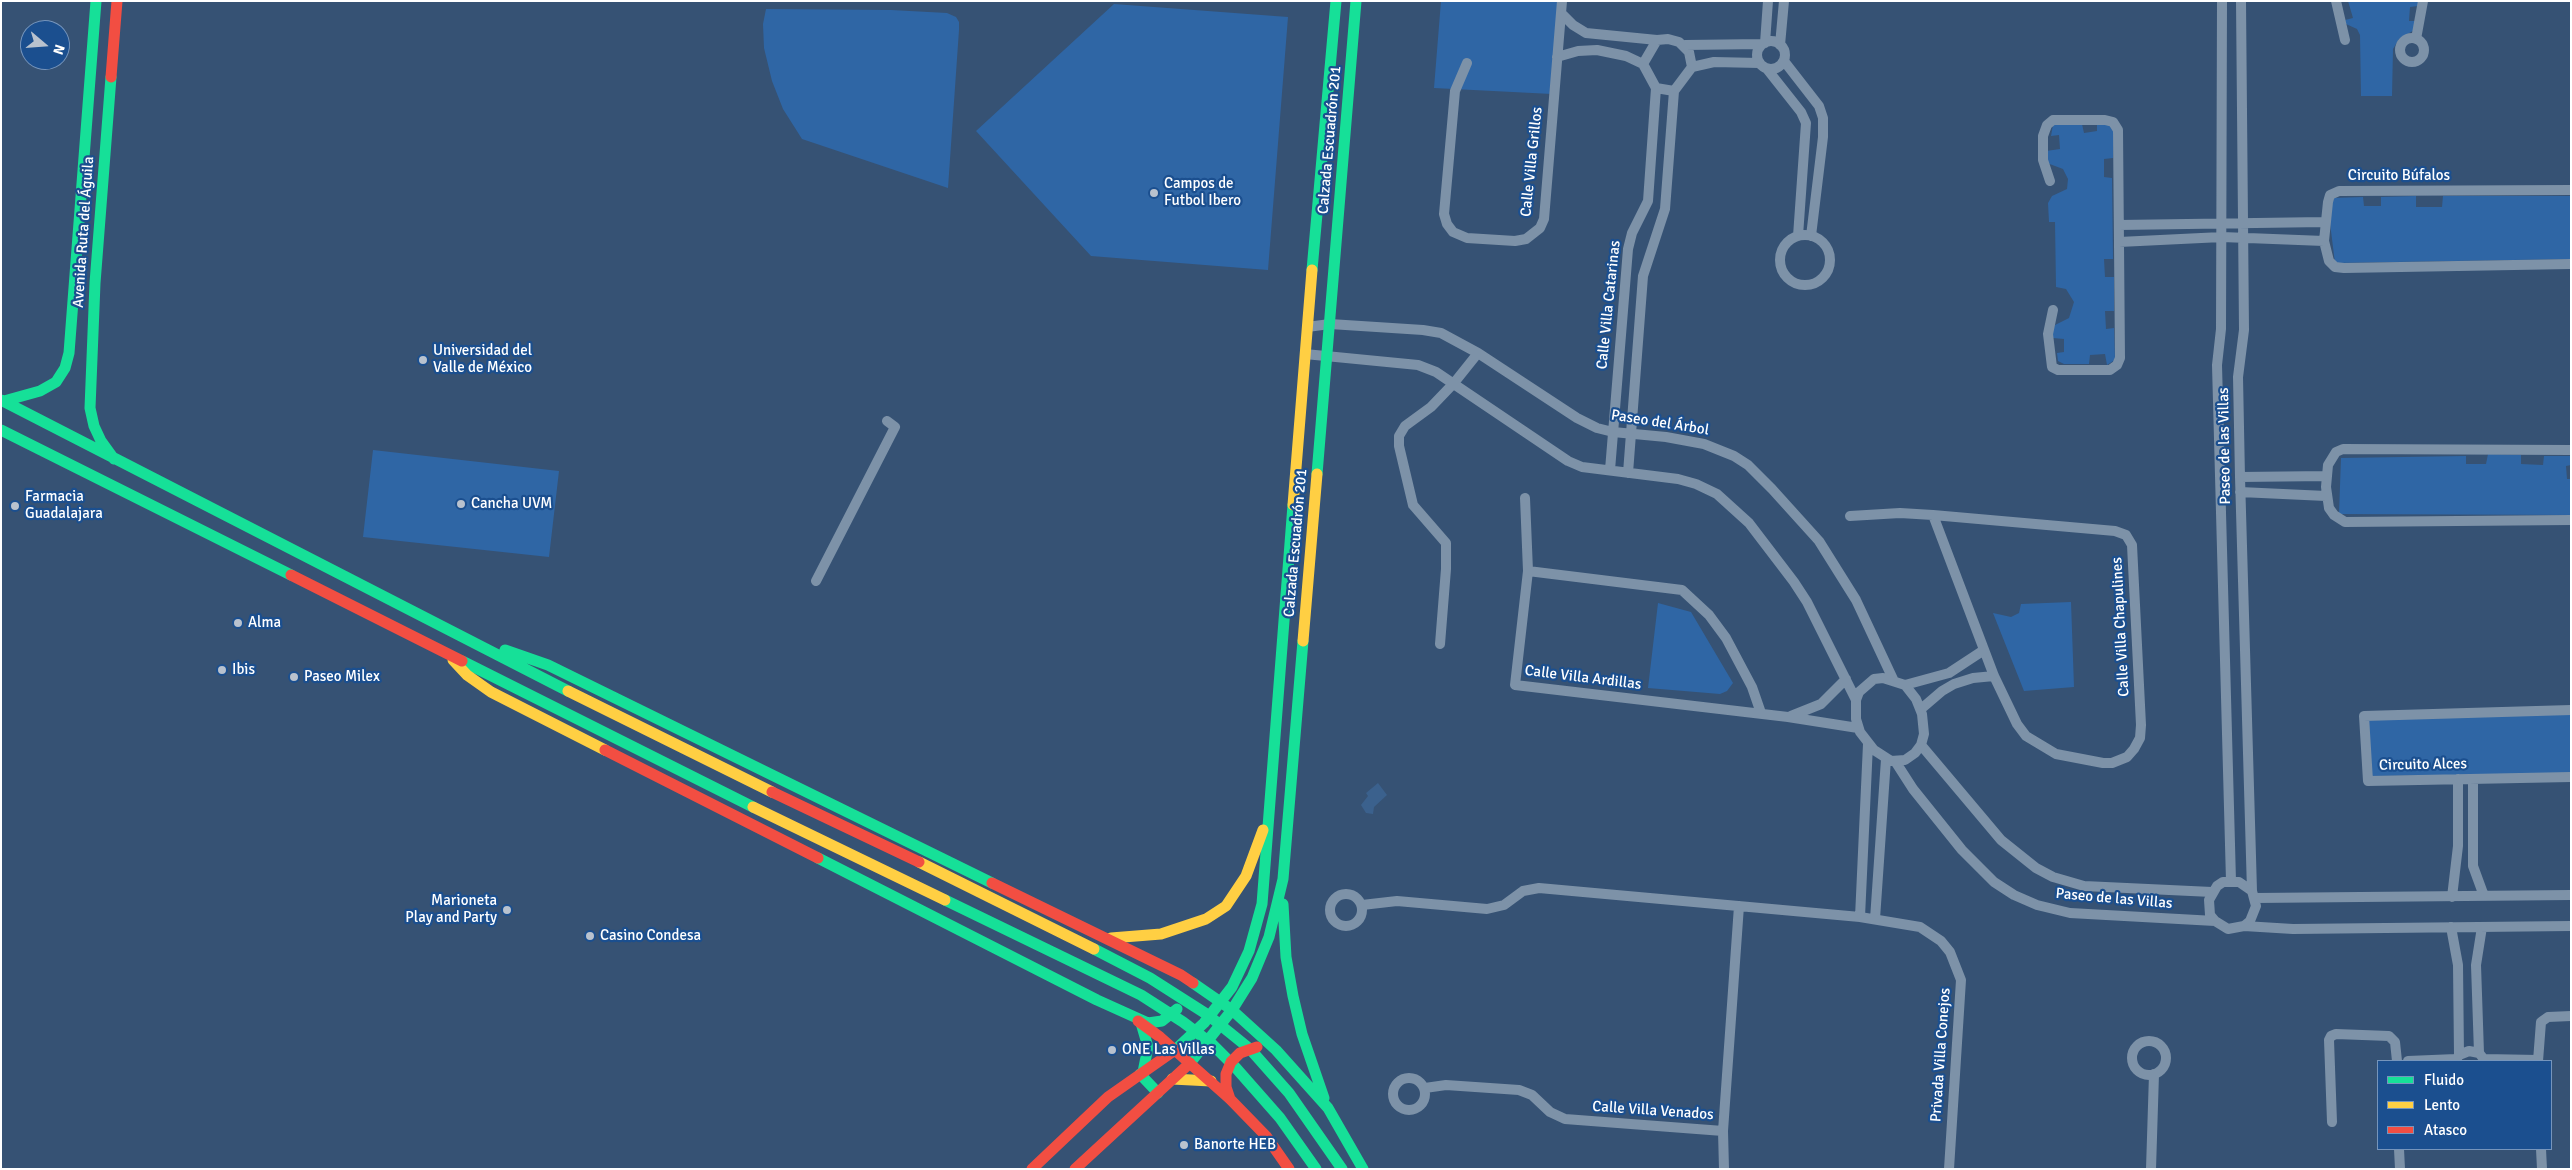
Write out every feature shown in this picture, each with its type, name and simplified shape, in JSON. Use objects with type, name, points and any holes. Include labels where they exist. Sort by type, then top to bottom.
[{"type":"main road","name":"Avenida Ruta del Águila","points":[[3,401],[40,391],[56,382],[65,368],[69,353],[96,1]]},
{"type":"main road","name":"Avenida Ruta del Águila","points":[[114,459],[94,426],[90,408],[95,283],[117,1]]},
{"type":"main road","name":"Calzada Escuadrón 201","points":[[1032,1169],[1108,1097],[1175,1050],[1204,1023],[1221,1002],[1241,970],[1258,925],[1266,876],[1269,812],[1307,327],[1336,1]]},
{"type":"main road","name":"Calzada Escuadrón 201","points":[[1075,1169],[1190,1063],[1232,1010],[1261,958],[1283,878],[1356,1]]},
{"type":"main road","points":[[3,401],[667,742],[824,819],[1014,908],[1150,978],[1185,999],[1250,1049],[1290,1093],[1342,1169]]},
{"type":"main road","points":[[1,430],[809,834],[1141,995],[1183,1022],[1212,1044],[1257,1089],[1316,1169]]},
{"type":"main road","points":[[475,642],[520,654],[548,665],[1181,974],[1232,1010],[1276,1050],[1328,1108]]},
{"type":"main road","points":[[445,652],[467,675],[491,692],[1138,1021],[1175,1050],[1230,1098],[1266,1136],[1289,1169]]},
{"type":"main road","points":[[1108,938],[1161,934],[1206,919],[1226,906],[1246,876],[1269,812]]},
{"type":"main road","points":[[1283,878],[1286,956],[1302,1034],[1328,1108],[1363,1169]]},
{"type":"main road","points":[[1138,1021],[1162,1021],[1174,1013],[1182,1002],[1184,988],[1181,974]]},
{"type":"main road","points":[[1138,1021],[1148,1047],[1142,1073],[1158,1093]]},
{"type":"main road","points":[[1230,1098],[1226,1086],[1226,1074],[1231,1062],[1240,1053],[1252,1048],[1264,1047],[1276,1050]]},
{"type":"main road","points":[[1172,1079],[1210,1081]]},
{"type":"street","name":"Calle Villa Grillos","points":[[1467,63],[1455,91],[1444,214],[1447,224],[1453,232],[1467,238],[1515,241],[1533,234],[1544,219],[1562,1]]},
{"type":"street","points":[[1768,1],[1763,43],[1758,51],[1763,66],[1801,112],[1806,123],[1798,236]]},
{"type":"street","points":[[1692,67],[1714,62],[1763,66],[1776,69],[1784,62],[1785,55],[1780,44],[1784,1]]},
{"type":"street","name":"Paseo de las Villas","points":[[2222,1],[2222,238],[2221,329],[2218,365],[2231,881]]},
{"type":"street","name":"Paseo de las Villas","points":[[2241,1],[2244,330],[2238,377],[2240,492],[2254,894]]},
{"type":"street","points":[[2336,1],[2345,40]]},
{"type":"street","points":[[2416,39],[2424,1]]},
{"type":"street","points":[[1561,14],[1586,33],[1657,40],[1668,39],[1685,45],[1763,43],[1773,41],[1780,44]]},
{"type":"street","points":[[1643,64],[1657,40]]},
{"type":"street","points":[[1557,57],[1578,51],[1597,50],[1626,56],[1643,64],[1656,88],[1674,91],[1692,67],[1692,58],[1685,45]]},
{"type":"street","points":[[1784,62],[1819,106],[1823,118],[1823,137],[1812,236]]},
{"type":"street","name":"Calle Villa Catarinas","points":[[1610,470],[1628,249],[1632,233],[1648,201],[1656,88]]},
{"type":"street","name":"Calle Villa Catarinas","points":[[1628,473],[1643,276],[1665,209],[1674,91]]},
{"type":"street","points":[[2050,181],[2043,160],[2043,136],[2047,125],[2053,120],[2105,120],[2113,122],[2118,130],[2120,358],[2117,365],[2110,370],[2058,370],[2052,367],[2048,334],[2053,310]]},
{"type":"street","name":"Circuito Búfalos","points":[[2571,190],[2339,191],[2330,195],[2324,222],[2324,241],[2329,261],[2335,267],[2571,264]]},
{"type":"street","points":[[2290,222],[2290,239]]},
{"type":"street","points":[[2119,225],[2324,222]]},
{"type":"street","points":[[1798,236],[1812,236],[1825,245],[1830,260],[1826,275],[1813,284],[1806,286],[1791,281],[1782,268],[1780,260],[1785,245],[1798,236]]},
{"type":"street","points":[[2119,242],[2244,237],[2324,241]]},
{"type":"street","name":"Paseo del Árbol","points":[[1307,327],[1330,324],[1423,330],[1440,333],[1478,352],[1576,418],[1613,432],[1704,444],[1720,449],[1748,465],[1819,541],[1838,569],[1856,600],[1892,679]]},
{"type":"street","points":[[1440,644],[1446,569],[1446,543],[1413,504],[1399,446],[1399,436],[1404,426],[1431,406],[1454,383],[1478,352]]},
{"type":"street","points":[[1305,354],[1418,366],[1436,372],[1568,462],[1582,467],[1696,484],[1717,494],[1734,507],[1749,523],[1799,589],[1856,700],[1858,728],[1868,744],[1891,760],[1911,757],[1921,745],[1924,724],[1921,709],[1906,685],[1892,679],[1874,680],[1864,685],[1856,700]]},
{"type":"street","points":[[816,581],[895,427],[887,422]]},
{"type":"street","points":[[2571,450],[2343,449],[2336,452],[2332,458],[2327,476],[2326,496],[2329,508],[2334,515],[2345,522],[2571,520]]},
{"type":"street","points":[[2240,477],[2292,478],[2327,476]]},
{"type":"street","points":[[2292,478],[2292,495]]},
{"type":"street","points":[[2240,492],[2326,496]]},
{"type":"street","name":"Calle Villa Ardillas","points":[[1525,498],[1528,571],[1515,685],[1788,717],[1858,728]]},
{"type":"street","points":[[1850,516],[1900,513],[1933,515]]},
{"type":"street","name":"Calle Villa Chapulines","points":[[1933,515],[2115,531],[2126,535],[2132,546],[2141,725],[2140,738],[2127,757],[2112,763],[2102,763],[2056,754],[2026,736],[2017,724],[1994,676],[1933,515]]},
{"type":"street","points":[[1528,571],[1682,590],[1709,616],[1726,638],[1752,687],[1761,714]]},
{"type":"street","points":[[1906,685],[1949,673],[1984,650]]},
{"type":"street","points":[[1949,673],[1954,684]]},
{"type":"street","points":[[1921,709],[1931,699],[1954,684],[1973,678],[1994,676]]},
{"type":"street","name":"Calle Villa Ardillas","points":[[1788,717],[1821,704],[1846,679]]},
{"type":"street","name":"Circuito Alces","points":[[2571,710],[2364,716],[2368,781],[2571,777]]},
{"type":"street","points":[[1860,917],[1868,744]]},
{"type":"street","name":"Paseo de las Villas","points":[[1921,745],[2001,840],[2036,868],[2053,877],[2084,886],[2212,892]]},
{"type":"street","points":[[1362,905],[1397,901],[1486,909],[1504,905],[1523,891],[1539,888],[1875,918],[1879,853],[1891,760]]},
{"type":"street","name":"Paseo de las Villas","points":[[1891,760],[1962,850],[1994,882],[2014,895],[2038,905],[2070,913],[2215,922]]},
{"type":"street","points":[[2452,897],[2458,846],[2458,779]]},
{"type":"street","points":[[2473,779],[2472,845],[2474,866],[2484,896]]},
{"type":"street","points":[[2458,846],[2472,845]]},
{"type":"street","points":[[1863,852],[1879,853]]},
{"type":"street","points":[[2571,895],[2452,897],[2254,894],[2239,882],[2231,881],[2223,882],[2212,892],[2208,908],[2215,922],[2228,929],[2244,926],[2294,929],[2571,926]]},
{"type":"street","points":[[2244,926],[2254,914],[2254,894]]},
{"type":"street","name":"Calle Villa Venados","points":[[1425,1088],[1446,1085],[1519,1090],[1542,1102],[1559,1117],[1571,1120],[1723,1131],[1739,906]]},
{"type":"street","name":"Privada Villa Conejos","points":[[1875,918],[1911,924],[1932,933],[1950,952],[1957,966],[1961,999],[1949,1169]]},
{"type":"street","points":[[2482,926],[2476,965],[2482,1058]]},
{"type":"street","points":[[2451,927],[2458,965],[2457,1059]]},
{"type":"street","points":[[2538,1060],[2541,1022],[2548,1017],[2571,1016]]},
{"type":"street","points":[[2332,1122],[2329,1040],[2331,1036],[2336,1034],[2388,1036],[2395,1042],[2397,1060]]},
{"type":"street","points":[[2432,1060],[2457,1059],[2469,1051],[2482,1058],[2519,1060]]},
{"type":"street","points":[[2151,1169],[2154,1074]]},
{"type":"street","points":[[1723,1131],[1724,1169]]},
{"type":"street","points":[[2399,1150],[2400,1169]]},
{"type":"street","points":[[2542,1150],[2542,1169]]},
{"type":"shaded area","points":[[1441,1],[1560,1],[1552,94],[1434,88]]},
{"type":"shaded area","points":[[2348,1],[2418,1],[2418,6],[2410,7],[2409,21],[2416,21],[2416,29],[2399,39],[2393,49],[2392,96],[2361,96],[2360,35],[2357,29],[2346,24],[2345,20],[2353,18]]},
{"type":"shaded area","name":"Campos de Futbol Ibero","points":[[1114,4],[1288,17],[1268,270],[1091,256],[976,131]]},
{"type":"shaded area","points":[[766,9],[891,10],[947,13],[956,17],[959,22],[959,30],[948,188],[802,139],[783,109],[772,81],[764,48],[763,24]]},
{"type":"shaded area","points":[[2097,123],[2110,124],[2114,132],[2113,158],[2104,159],[2104,177],[2112,178],[2113,259],[2104,259],[2105,277],[2114,277],[2114,311],[2105,311],[2106,329],[2114,328],[2115,360],[2107,365],[2105,354],[2090,355],[2089,364],[2064,364],[2058,361],[2057,353],[2064,352],[2064,339],[2053,338],[2053,330],[2055,325],[2069,318],[2074,302],[2066,289],[2056,287],[2055,222],[2049,222],[2048,203],[2052,196],[2067,189],[2068,179],[2063,169],[2047,163],[2046,151],[2060,149],[2059,135],[2051,136],[2053,125],[2082,124],[2084,133],[2097,131]]},
{"type":"shaded area","points":[[2416,196],[2416,207],[2442,207],[2443,196],[2571,196],[2571,259],[2335,263],[2329,215],[2334,198],[2363,197],[2364,206],[2381,206],[2381,197]]},
{"type":"shaded area","name":"Cancha UVM","points":[[373,450],[559,471],[549,557],[363,537]]},
{"type":"shaded area","points":[[2488,454],[2521,455],[2521,464],[2543,465],[2544,456],[2571,456],[2571,465],[2566,466],[2567,479],[2571,479],[2571,515],[2339,514],[2341,458],[2466,456],[2466,464],[2486,464]]},
{"type":"shaded area","points":[[2071,602],[2074,687],[2024,691],[1993,613],[2011,617],[2019,613],[2021,604]]},
{"type":"shaded area","points":[[1658,603],[1691,612],[1733,683],[1727,691],[1720,694],[1648,688]]},
{"type":"shaded area","points":[[2571,714],[2571,774],[2370,776],[2367,719]]},
{"type":"shaded area","points":[[1378,783],[1387,795],[1374,807],[1373,814],[1366,813],[1361,805],[1368,796],[1366,793]]},
{"type":"traffic: fast","points":[[4,401],[40,391],[56,382],[65,368],[69,353],[96,1]]},
{"type":"traffic: fast","points":[[1312,270],[1336,1]]},
{"type":"traffic: fast","points":[[1317,474],[1356,1]]},
{"type":"traffic: fast","points":[[111,77],[95,283],[90,408],[94,426],[101,441],[114,459]]},
{"type":"traffic: fast","points":[[1,400],[568,691]]},
{"type":"traffic: fast","points":[[1,430],[291,575]]},
{"type":"traffic: fast","points":[[1175,1050],[1204,1023],[1232,987],[1249,951],[1262,904],[1293,505]]},
{"type":"traffic: fast","points":[[1190,1063],[1232,1010],[1252,978],[1269,937],[1283,879],[1303,641]]},
{"type":"traffic: fast","points":[[505,650],[548,665],[992,883]]},
{"type":"traffic: fast","points":[[462,661],[753,807]]},
{"type":"traffic: fast","points":[[818,858],[1097,1000],[1148,1023],[1162,1021],[1177,1009]]},
{"type":"traffic: fast","points":[[945,900],[1141,995],[1183,1022],[1212,1044],[1236,1068],[1280,1118],[1316,1169]]},
{"type":"traffic: fast","points":[[1283,904],[1286,957],[1293,996],[1302,1034],[1324,1098]]},
{"type":"traffic: fast","points":[[1094,949],[1150,978],[1208,1015],[1250,1049],[1289,1093],[1342,1169]]},
{"type":"traffic: fast","points":[[1193,983],[1232,1010],[1276,1050],[1328,1108],[1363,1169]]},
{"type":"traffic: fast","points":[[1141,1023],[1148,1047],[1143,1072]]},
{"type":"traffic: fast","points":[[1140,1074],[1158,1093]]},
{"type":"traffic: slow","points":[[1293,505],[1312,270]]},
{"type":"traffic: slow","points":[[1303,641],[1317,474]]},
{"type":"traffic: slow","points":[[453,660],[467,675],[491,692],[605,750]]},
{"type":"traffic: slow","points":[[568,691],[772,792]]},
{"type":"traffic: slow","points":[[753,807],[945,900]]},
{"type":"traffic: slow","points":[[1111,938],[1161,934],[1206,919],[1226,906],[1246,876],[1263,830]]},
{"type":"traffic: slow","points":[[919,862],[1094,949]]},
{"type":"traffic: slow","points":[[1172,1079],[1211,1081]]},
{"type":"traffic: jam","points":[[111,77],[117,1]]},
{"type":"traffic: jam","points":[[291,575],[462,661]]},
{"type":"traffic: jam","points":[[605,750],[818,858]]},
{"type":"traffic: jam","points":[[772,792],[919,862]]},
{"type":"traffic: jam","points":[[992,883],[1181,975],[1193,983]]},
{"type":"traffic: jam","points":[[1138,1021],[1160,1037],[1230,1099],[1266,1136],[1289,1169]]},
{"type":"traffic: jam","points":[[1230,1099],[1226,1087],[1226,1074],[1231,1062],[1240,1053],[1257,1047]]},
{"type":"traffic: jam","points":[[1032,1169],[1108,1097],[1175,1050]]},
{"type":"traffic: jam","points":[[1075,1169],[1190,1063]]},
{"type":"place","name":"Campos de Futbol Ibero","points":[[1154,193]]},
{"type":"place","name":"Universidad del Valle de México","points":[[423,360]]},
{"type":"place","name":"Cancha UVM","points":[[461,504]]},
{"type":"place","name":"Farmacia Guadalajara","points":[[15,506]]},
{"type":"place","name":"Alma","points":[[238,623]]},
{"type":"place","name":"Ibis","points":[[222,670]]},
{"type":"place","name":"Paseo Milex","points":[[294,677]]},
{"type":"place","name":"Marioneta Play and Party","points":[[507,910]]},
{"type":"place","name":"Casino Condesa","points":[[590,936]]},
{"type":"place","name":"ONE Las Villas","points":[[1112,1050]]},
{"type":"place","name":"Banorte HEB","points":[[1184,1145]]}]
